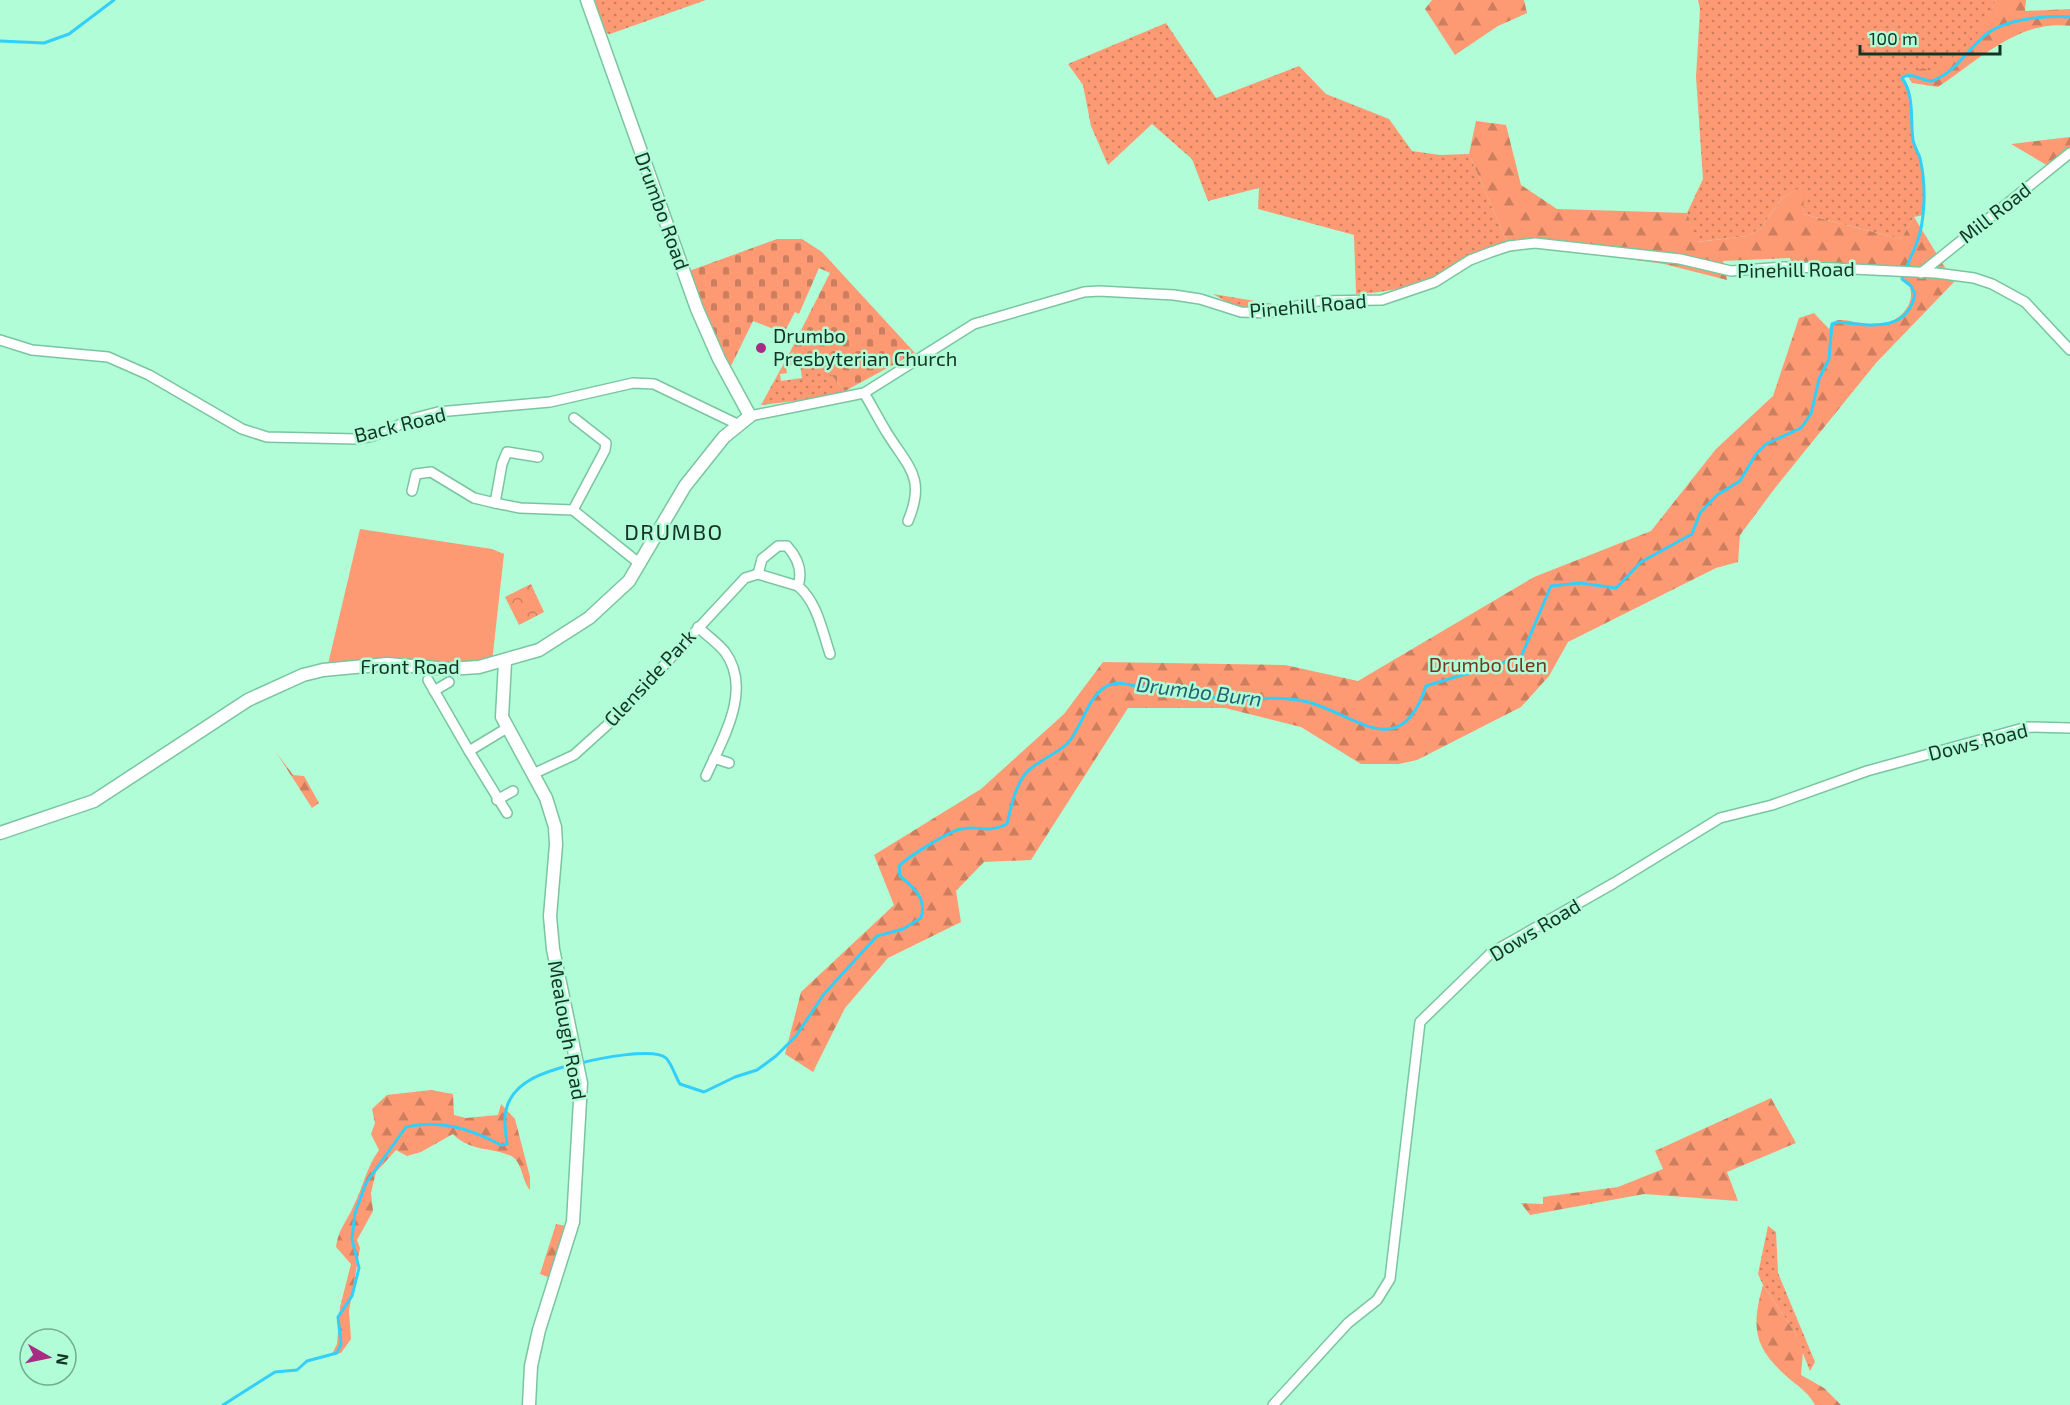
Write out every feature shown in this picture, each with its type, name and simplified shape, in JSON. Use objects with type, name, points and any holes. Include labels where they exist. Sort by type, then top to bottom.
[{"type":"street","name":"Drumbo Road","points":[[587,0],[697,309],[718,359],[750,416]]},
{"type":"street","name":"Mill Road","points":[[1916,272],[2070,153]]},
{"type":"street","name":"Pinehill Road","points":[[750,416],[864,393],[974,324],[1011,312],[1099,291],[1174,295],[1200,299],[1240,312],[1267,313],[1318,301],[1382,300],[1436,282],[1470,260],[1491,252],[1509,246],[1535,243],[1680,259],[1731,272],[1783,267],[1899,271],[1974,278],[2009,292],[2025,302],[2070,350]]},
{"type":"street","name":"Back Road","points":[[0,340],[32,350],[108,357],[149,375],[242,429],[267,437],[357,439],[373,436],[426,415],[550,402],[633,383],[654,384],[737,424]]},
{"type":"street","points":[[864,393],[888,434],[913,469],[916,493],[908,521]]},
{"type":"street","name":"Front Road","points":[[0,833],[94,801],[248,700],[303,675],[373,665],[449,669],[479,667],[505,662],[539,650],[581,624],[612,599],[640,564],[684,486],[737,424],[750,416]]},
{"type":"street","points":[[573,510],[605,450],[606,443],[574,418]]},
{"type":"street","points":[[495,503],[499,494],[502,464],[507,452],[538,457]]},
{"type":"street","points":[[412,491],[416,474],[431,472],[474,498],[520,508],[573,510],[640,564]]},
{"type":"street","name":"Glenside Park","points":[[533,774],[574,755],[614,718],[745,578],[758,573],[762,559],[770,550],[778,546],[787,546],[800,567],[798,586],[808,595],[812,603],[830,654]]},
{"type":"street","points":[[758,573],[798,586]]},
{"type":"street","points":[[698,627],[724,650],[737,682],[729,726],[706,776]]},
{"type":"street","name":"Mealough Road","points":[[505,662],[501,703],[507,728],[546,798],[555,827],[556,845],[550,916],[553,949],[581,1083],[573,1222],[538,1330],[531,1366],[529,1405]]},
{"type":"street","points":[[428,680],[497,800],[507,813]]},
{"type":"street","points":[[434,692],[449,682]]},
{"type":"street","name":"Dows Road","points":[[1273,1405],[1348,1323],[1377,1300],[1390,1279],[1420,1022],[1491,953],[1614,883],[1720,818],[1772,805],[1877,768],[2026,727],[2070,728]]},
{"type":"street","points":[[469,751],[507,728]]},
{"type":"street","points":[[714,758],[729,763]]},
{"type":"street","points":[[497,800],[513,791]]},
{"type":"green space","points":[[593,0],[706,0],[610,34],[604,33]]},
{"type":"green space","points":[[1432,0],[1524,0],[1527,13],[1498,26],[1455,55],[1425,9]]},
{"type":"green space","points":[[1698,0],[1996,0],[1972,42],[1954,59],[1932,71],[1909,74],[1902,78],[1909,92],[1913,141],[1920,158],[1924,201],[1923,215],[1914,217],[1901,239],[1803,214],[1804,186],[1782,198],[1761,228],[1748,236],[1696,242],[1687,213],[1703,179],[1696,77],[1700,9]]},
{"type":"green space","points":[[1996,0],[2026,0],[2025,11],[2070,9],[2070,26],[2033,29],[2016,35],[1984,54],[1938,87],[1912,83],[1907,75],[1923,68],[1930,71],[1962,50],[1984,23]]},
{"type":"green space","points":[[1166,23],[1216,98],[1299,66],[1326,94],[1389,119],[1412,151],[1440,155],[1469,154],[1507,242],[1452,270],[1417,284],[1398,289],[1356,294],[1354,235],[1258,209],[1259,188],[1208,201],[1192,159],[1152,124],[1108,165],[1091,126],[1083,85],[1068,64]]},
{"type":"green space","name":"Drumbo Glen","points":[[1476,121],[1506,125],[1521,185],[1557,209],[1687,213],[1697,242],[1748,236],[1761,228],[1782,198],[1805,185],[1803,214],[1901,239],[1914,217],[1954,282],[1876,363],[1775,488],[1740,535],[1738,562],[1716,568],[1568,642],[1549,676],[1521,707],[1417,760],[1399,764],[1361,764],[1301,727],[1225,708],[1128,708],[1031,860],[984,862],[956,891],[961,922],[888,958],[845,1008],[813,1072],[785,1054],[801,992],[894,905],[874,855],[981,789],[1064,714],[1103,662],[1285,665],[1358,681],[1534,577],[1651,531],[1716,449],[1773,396],[1799,318],[1814,313],[1829,329],[1832,323],[1839,320],[1884,324],[1903,313],[1910,301],[1910,287],[1899,276],[1794,270],[1790,258],[1723,261],[1727,280],[1664,264],[1507,242],[1469,154]]},
{"type":"green space","points":[[2070,137],[2070,158],[2055,170],[2011,144]]},
{"type":"green space","points":[[777,239],[802,239],[822,252],[915,353],[845,391],[815,356],[790,352],[830,273],[819,268],[799,314],[795,312],[784,333],[753,321],[728,372],[689,271]]},
{"type":"green space","points":[[1213,294],[1279,305],[1244,308]]},
{"type":"green space","points":[[790,352],[815,356],[845,391],[826,397],[761,405]],"holes":[[[800,364],[802,378],[781,381],[780,374],[787,373],[786,366]]]},
{"type":"green space","points":[[360,529],[492,549],[504,554],[492,662],[455,665],[328,664]]},
{"type":"green space","points":[[531,584],[544,612],[519,625],[505,597]]},
{"type":"green space","points":[[276,752],[293,775],[304,776],[319,803],[312,808]]},
{"type":"green space","points":[[431,1090],[453,1094],[454,1115],[466,1118],[498,1115],[501,1104],[515,1119],[530,1177],[530,1190],[514,1158],[501,1152],[472,1146],[453,1134],[421,1152],[407,1156],[396,1150],[376,1172],[371,1193],[373,1211],[357,1240],[360,1248],[349,1311],[351,1339],[341,1353],[332,1354],[337,1344],[340,1307],[351,1264],[336,1247],[337,1240],[379,1150],[371,1134],[375,1123],[372,1109],[387,1095]]},
{"type":"green space","points":[[1771,1098],[1796,1143],[1727,1172],[1738,1201],[1644,1194],[1530,1215],[1521,1203],[1543,1204],[1543,1197],[1618,1187],[1663,1169],[1655,1151]]},
{"type":"green space","points":[[556,1224],[566,1226],[550,1278],[540,1274]]},
{"type":"green space","points":[[1768,1226],[1776,1232],[1778,1273],[1815,1362],[1810,1371],[1794,1331],[1758,1274]]},
{"type":"green space","points":[[1763,1285],[1794,1331],[1803,1352],[1801,1375],[1824,1388],[1841,1405],[1815,1405],[1805,1392],[1780,1370],[1763,1349],[1759,1339],[1757,1315]]},
{"type":"waterway","points":[[0,41],[44,43],[69,34],[114,0]]},
{"type":"waterway","name":"Drumbo Burn","points":[[581,1063],[625,1055],[660,1055],[666,1058],[680,1084],[704,1092],[735,1077],[757,1070],[776,1056],[796,1036],[824,994],[877,936],[903,929],[921,918],[921,899],[900,876],[899,866],[929,845],[955,831],[968,828],[988,829],[1007,824],[1016,790],[1022,778],[1034,766],[1067,744],[1093,699],[1105,687],[1120,683],[1145,688],[1179,689],[1228,699],[1297,700],[1326,708],[1376,728],[1390,729],[1404,723],[1416,710],[1426,686],[1521,657],[1551,586],[1580,583],[1616,588],[1641,562],[1692,534],[1700,513],[1717,495],[1740,481],[1756,454],[1766,444],[1801,428],[1811,414],[1819,379],[1829,359],[1832,324],[1838,322],[1862,325],[1885,324],[1904,316],[1911,307],[1915,294],[1911,286],[1902,279],[1922,225],[1924,190],[1920,158],[1913,140],[1909,92],[1902,78],[1912,76],[1932,81],[1941,77],[1988,33],[2006,24],[2039,17],[2070,17]]},
{"type":"waterway","name":"Drumbo Burn","points":[[223,1405],[275,1372],[297,1370],[307,1361],[337,1353],[341,1344],[338,1317],[352,1296],[359,1268],[352,1239],[355,1213],[366,1183],[406,1127],[431,1124],[455,1127],[478,1134],[501,1145],[507,1144],[505,1114],[516,1091],[533,1078],[574,1064]]},
{"type":"place","name":"Drumbo Presbyterian Church","points":[[761,348]]},
{"type":"district","name":"DRUMBO","points":[[674,532]]}]
